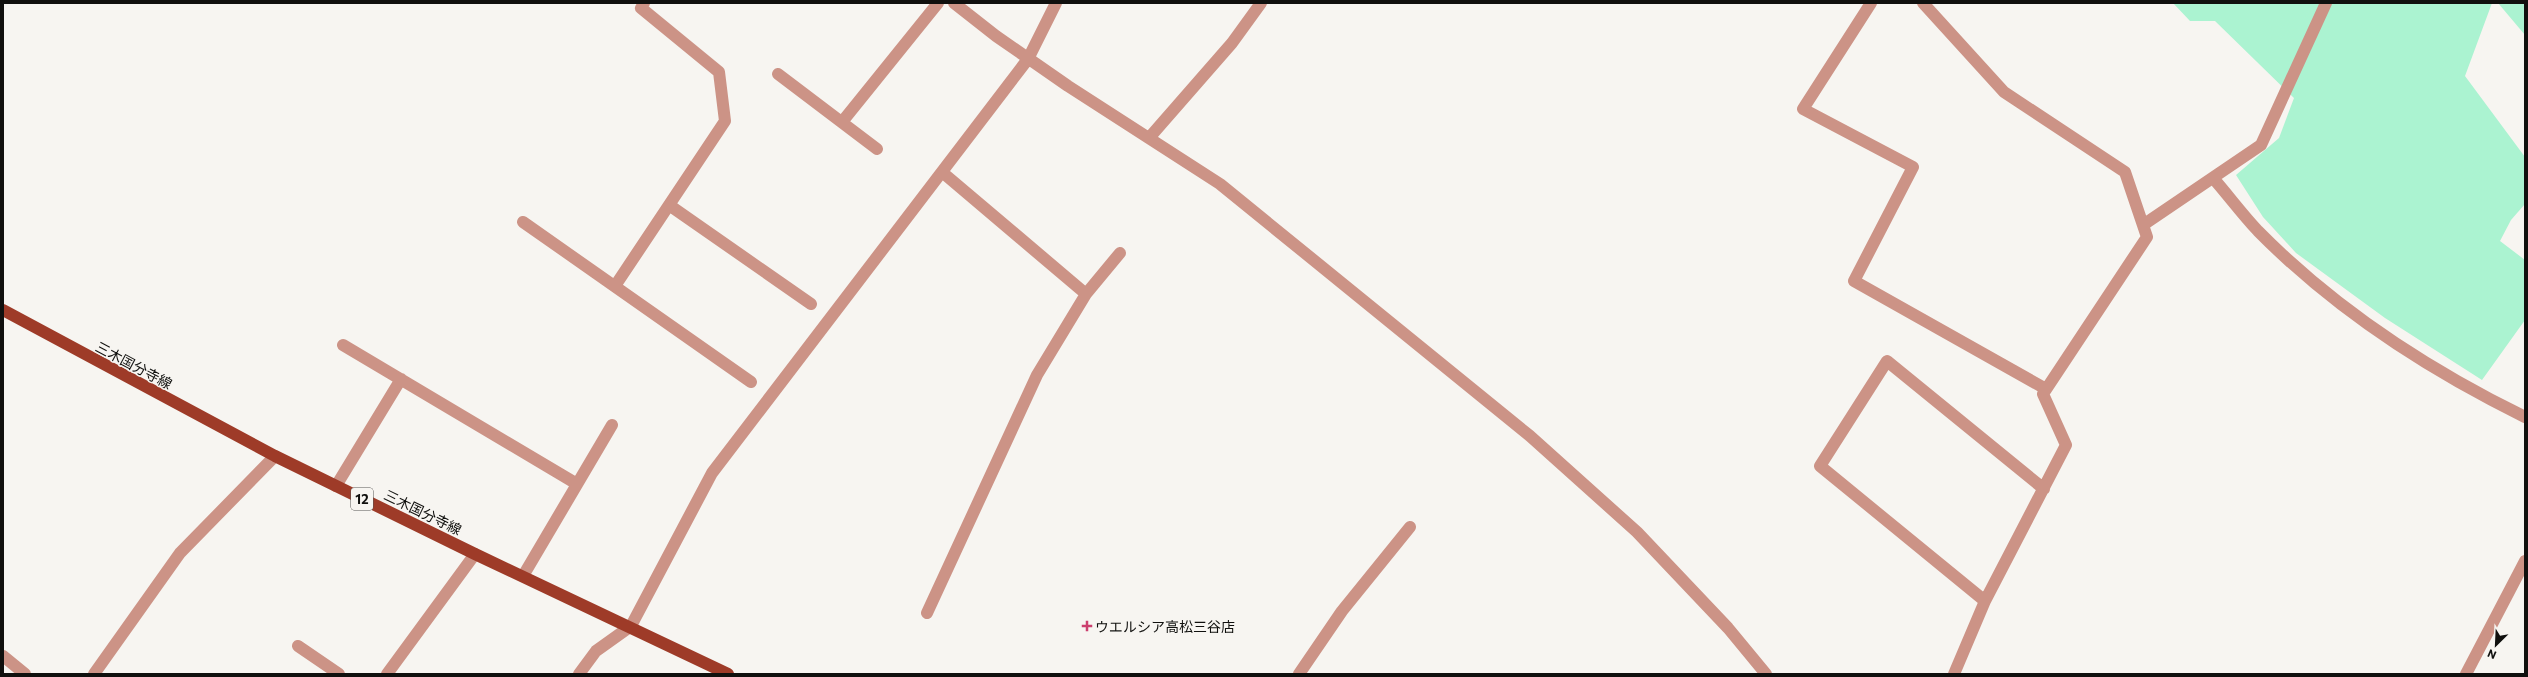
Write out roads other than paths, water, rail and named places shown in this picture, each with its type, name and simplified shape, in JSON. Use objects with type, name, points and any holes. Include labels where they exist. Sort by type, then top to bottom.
[{"type":"main road","name":"三木国分寺線","points":[[3,310],[275,456],[475,554],[631,626],[728,674]]},
{"type":"street","points":[[615,286],[725,121],[719,72],[641,8],[644,3]]},
{"type":"street","points":[[842,122],[938,3]]},
{"type":"street","points":[[954,3],[1028,59],[1220,184],[1530,436],[1637,532],[1728,628],[1766,674]]},
{"type":"street","points":[[579,674],[596,652],[631,626],[712,473],[1028,59],[1056,3]]},
{"type":"street","points":[[1149,138],[1232,43],[1261,3]]},
{"type":"street","points":[[1871,3],[1803,109],[1913,167],[1854,281],[2046,389]]},
{"type":"street","points":[[1922,3],[2004,92],[2124,172],[2147,237],[2043,394],[2066,445],[1985,601],[1954,674]]},
{"type":"street","points":[[2143,225],[2261,145],[2326,3]]},
{"type":"street","points":[[778,74],[877,149]]},
{"type":"street","points":[[942,172],[1086,294]]},
{"type":"street","points":[[2213,178],[2257,230],[2325,293],[2413,355],[2479,394],[2525,417]]},
{"type":"street","points":[[669,205],[811,304]]},
{"type":"street","points":[[523,222],[750,382]]},
{"type":"street","points":[[927,613],[1037,375],[1086,294],[1120,253]]},
{"type":"street","points":[[343,345],[577,484]]},
{"type":"street","points":[[1985,601],[1820,466],[1887,361],[2044,489]]},
{"type":"street","points":[[336,486],[401,380]]},
{"type":"street","points":[[523,576],[612,425]]},
{"type":"street","points":[[94,674],[180,553],[275,456]]},
{"type":"street","points":[[1299,674],[1342,611],[1410,527]]},
{"type":"street","points":[[387,674],[475,554]]},
{"type":"street","points":[[2466,674],[2525,561]]},
{"type":"street","points":[[298,646],[339,674]]},
{"type":"street","points":[[3,656],[25,674]]},
{"type":"place","name":"ウエルシア高松三谷店","points":[[1087,626]]}]
